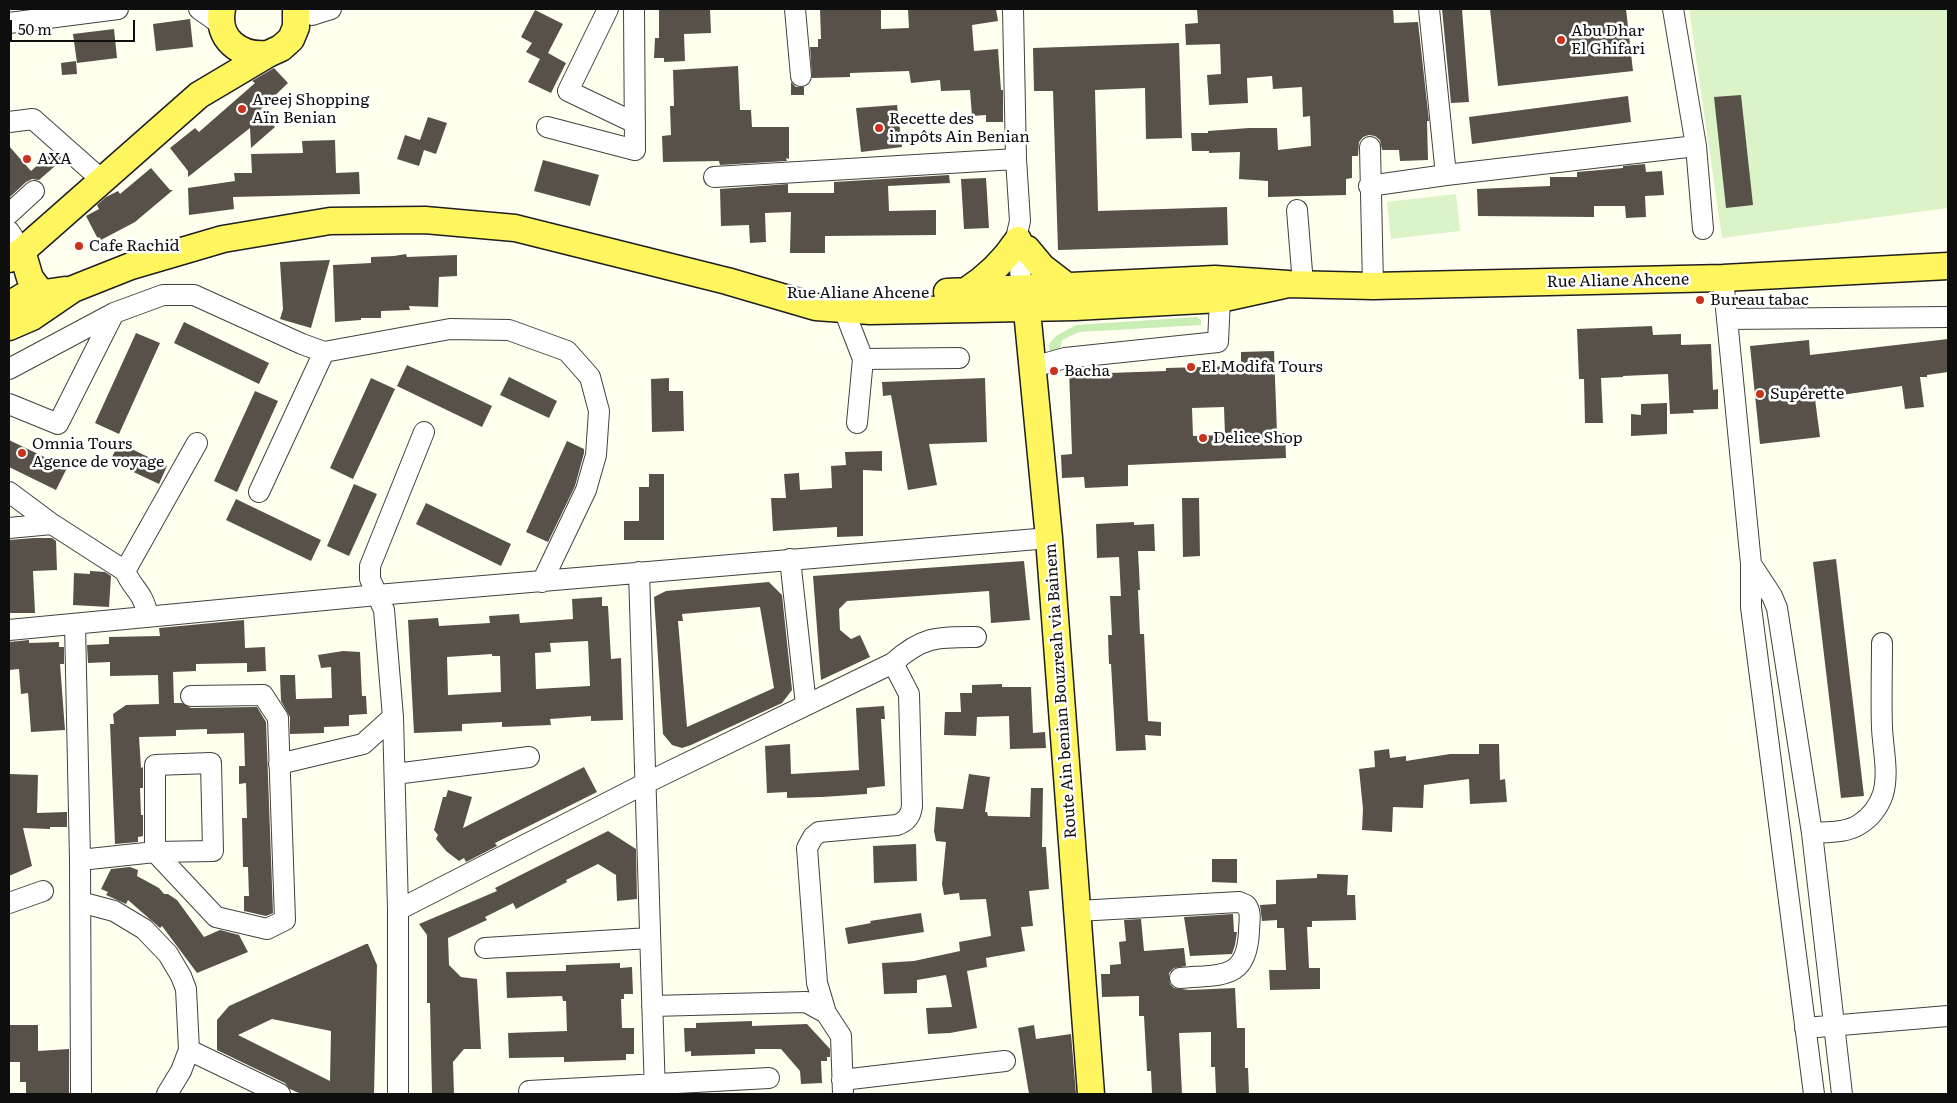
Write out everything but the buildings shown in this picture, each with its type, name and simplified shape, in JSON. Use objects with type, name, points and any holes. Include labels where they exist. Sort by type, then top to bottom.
[{"type":"main road","points":[[9,273],[13,247],[103,180],[199,95],[281,48],[291,39],[314,10]]},
{"type":"main road","points":[[224,26],[234,46],[256,55],[268,54]]},
{"type":"main road","points":[[199,95],[222,56],[224,26]]},
{"type":"main road","points":[[9,305],[24,296],[73,289],[131,266],[223,240],[330,221],[424,220],[515,228],[770,293]]},
{"type":"main road","points":[[1022,237],[1042,267],[1071,297],[1063,311],[1048,323],[1036,338],[1033,359],[1014,330],[974,300],[984,279],[1000,264],[1022,237]]},
{"type":"main road","points":[[13,247],[30,278],[42,294]]},
{"type":"main road","name":"Rue Aliane Ahcene","points":[[1071,297],[1215,279],[1372,286],[1723,278],[1948,266]]},
{"type":"main road","name":"Rue Aliane Ahcene","points":[[770,293],[816,306],[870,311],[974,300],[1026,298],[1220,299],[1296,284]]},
{"type":"main road","points":[[9,327],[32,317],[73,289]]},
{"type":"main road","name":"Rue Aliane Ahcene","points":[[770,293],[893,294],[974,300]]},
{"type":"main road","name":"Route Ain benian Bouzreah via Bainem","points":[[1026,298],[1050,538],[1091,1094]]},
{"type":"street","points":[[9,23],[118,9]]},
{"type":"street","points":[[199,9],[224,26]]},
{"type":"street","points":[[608,9],[568,91],[635,123]]},
{"type":"street","points":[[547,127],[635,150],[634,9]]},
{"type":"street","points":[[795,9],[801,76]]},
{"type":"street","points":[[1013,9],[1016,159],[1022,237],[1021,280],[1026,298]]},
{"type":"street","points":[[1429,9],[1446,175]]},
{"type":"street","points":[[1674,9],[1696,146],[1703,229]]},
{"type":"street","points":[[9,122],[33,119],[103,180]]},
{"type":"street","points":[[1369,186],[1446,175],[1696,146]]},
{"type":"street","points":[[1370,147],[1369,186],[1372,286]]},
{"type":"street","points":[[714,177],[1016,159]]},
{"type":"street","points":[[9,214],[34,191]]},
{"type":"street","points":[[1296,284],[1297,210]]},
{"type":"street","points":[[1723,278],[1751,564],[1751,607],[1814,1094]]},
{"type":"street","points":[[9,369],[114,313],[164,295],[194,295],[302,344],[324,352],[450,329],[509,330],[567,351],[590,378],[599,411],[596,455],[586,490],[542,582]]},
{"type":"street","points":[[1033,359],[1065,358],[1218,342],[1220,299]]},
{"type":"street","points":[[844,310],[863,359],[857,423]]},
{"type":"street","points":[[9,404],[58,424],[114,313]]},
{"type":"street","points":[[1727,319],[1948,318]]},
{"type":"street","points":[[259,492],[324,352]]},
{"type":"street","points":[[863,359],[959,358]]},
{"type":"street","points":[[398,1094],[398,910],[393,717],[384,610],[370,579],[370,566],[424,432]]},
{"type":"street","points":[[124,571],[197,443]]},
{"type":"street","points":[[9,492],[52,524],[124,571],[128,580],[142,596],[148,616]]},
{"type":"street","points":[[9,528],[52,524]]},
{"type":"street","points":[[9,630],[377,595],[1050,538]]},
{"type":"street","points":[[790,559],[806,705]]},
{"type":"street","points":[[1751,564],[1772,596],[1777,608],[1812,834],[1842,1094]]},
{"type":"street","points":[[639,572],[655,1089]]},
{"type":"street","points":[[75,624],[80,860],[81,1094]]},
{"type":"street","points":[[398,910],[646,783],[893,663],[909,648],[937,637],[976,637]]},
{"type":"street","points":[[1812,834],[1848,830],[1860,824],[1878,806],[1883,793],[1885,780],[1882,727],[1882,643]]},
{"type":"street","points":[[893,663],[908,694],[912,806],[910,814],[905,821],[897,825],[820,832],[810,840],[807,848],[818,983],[826,1013],[841,1036],[842,1087],[1005,1061]]},
{"type":"street","points":[[80,860],[154,852],[213,851],[211,763],[154,765],[154,852],[216,917],[268,929],[285,920],[278,718],[263,695],[191,696]]},
{"type":"street","points":[[279,764],[363,744],[393,717]]},
{"type":"street","points":[[395,774],[529,757]]},
{"type":"street","points":[[1788,893],[1818,888]]},
{"type":"street","points":[[9,903],[43,891]]},
{"type":"street","points":[[80,902],[114,911],[130,919],[157,940],[175,964],[186,989],[189,1050],[181,1071],[167,1094]]},
{"type":"street","points":[[1077,911],[1238,902],[1246,905],[1249,912],[1248,947],[1243,961],[1226,973],[1180,978]]},
{"type":"street","points":[[485,948],[650,938]]},
{"type":"street","points":[[652,1006],[806,1002],[826,1013]]},
{"type":"street","points":[[1805,1028],[1948,1016]]},
{"type":"street","points":[[189,1050],[280,1094]]},
{"type":"street","points":[[529,1091],[655,1089],[769,1078]]},
{"type":"green space","points":[[1689,9],[1948,9],[1948,208],[1722,238]]},
{"type":"green space","points":[[1456,194],[1460,231],[1391,239],[1387,202]]},
{"type":"green space","points":[[1197,317],[1201,320],[1201,325],[1079,332],[1062,340],[1059,354],[1050,355],[1049,344],[1056,336],[1076,325]]},
{"type":"place","name":"Abu Dhar El Ghifari","points":[[1561,40]]},
{"type":"place","name":"Areej Shopping Aïn Benian","points":[[242,109]]},
{"type":"place","name":"Recette des impôts Ain Benian","points":[[879,128]]},
{"type":"place","name":"AXA","points":[[27,159]]},
{"type":"place","name":"Cafe Rachid","points":[[79,246]]},
{"type":"place","name":"Bureau tabac","points":[[1700,300]]},
{"type":"place","name":"El Modifa Tours","points":[[1191,367]]},
{"type":"place","name":"Bacha","points":[[1054,371]]},
{"type":"place","name":"Supérette","points":[[1760,394]]},
{"type":"place","name":"Delice Shop","points":[[1203,438]]},
{"type":"place","name":"Omnia Tours Agence de voyage","points":[[22,453]]}]
